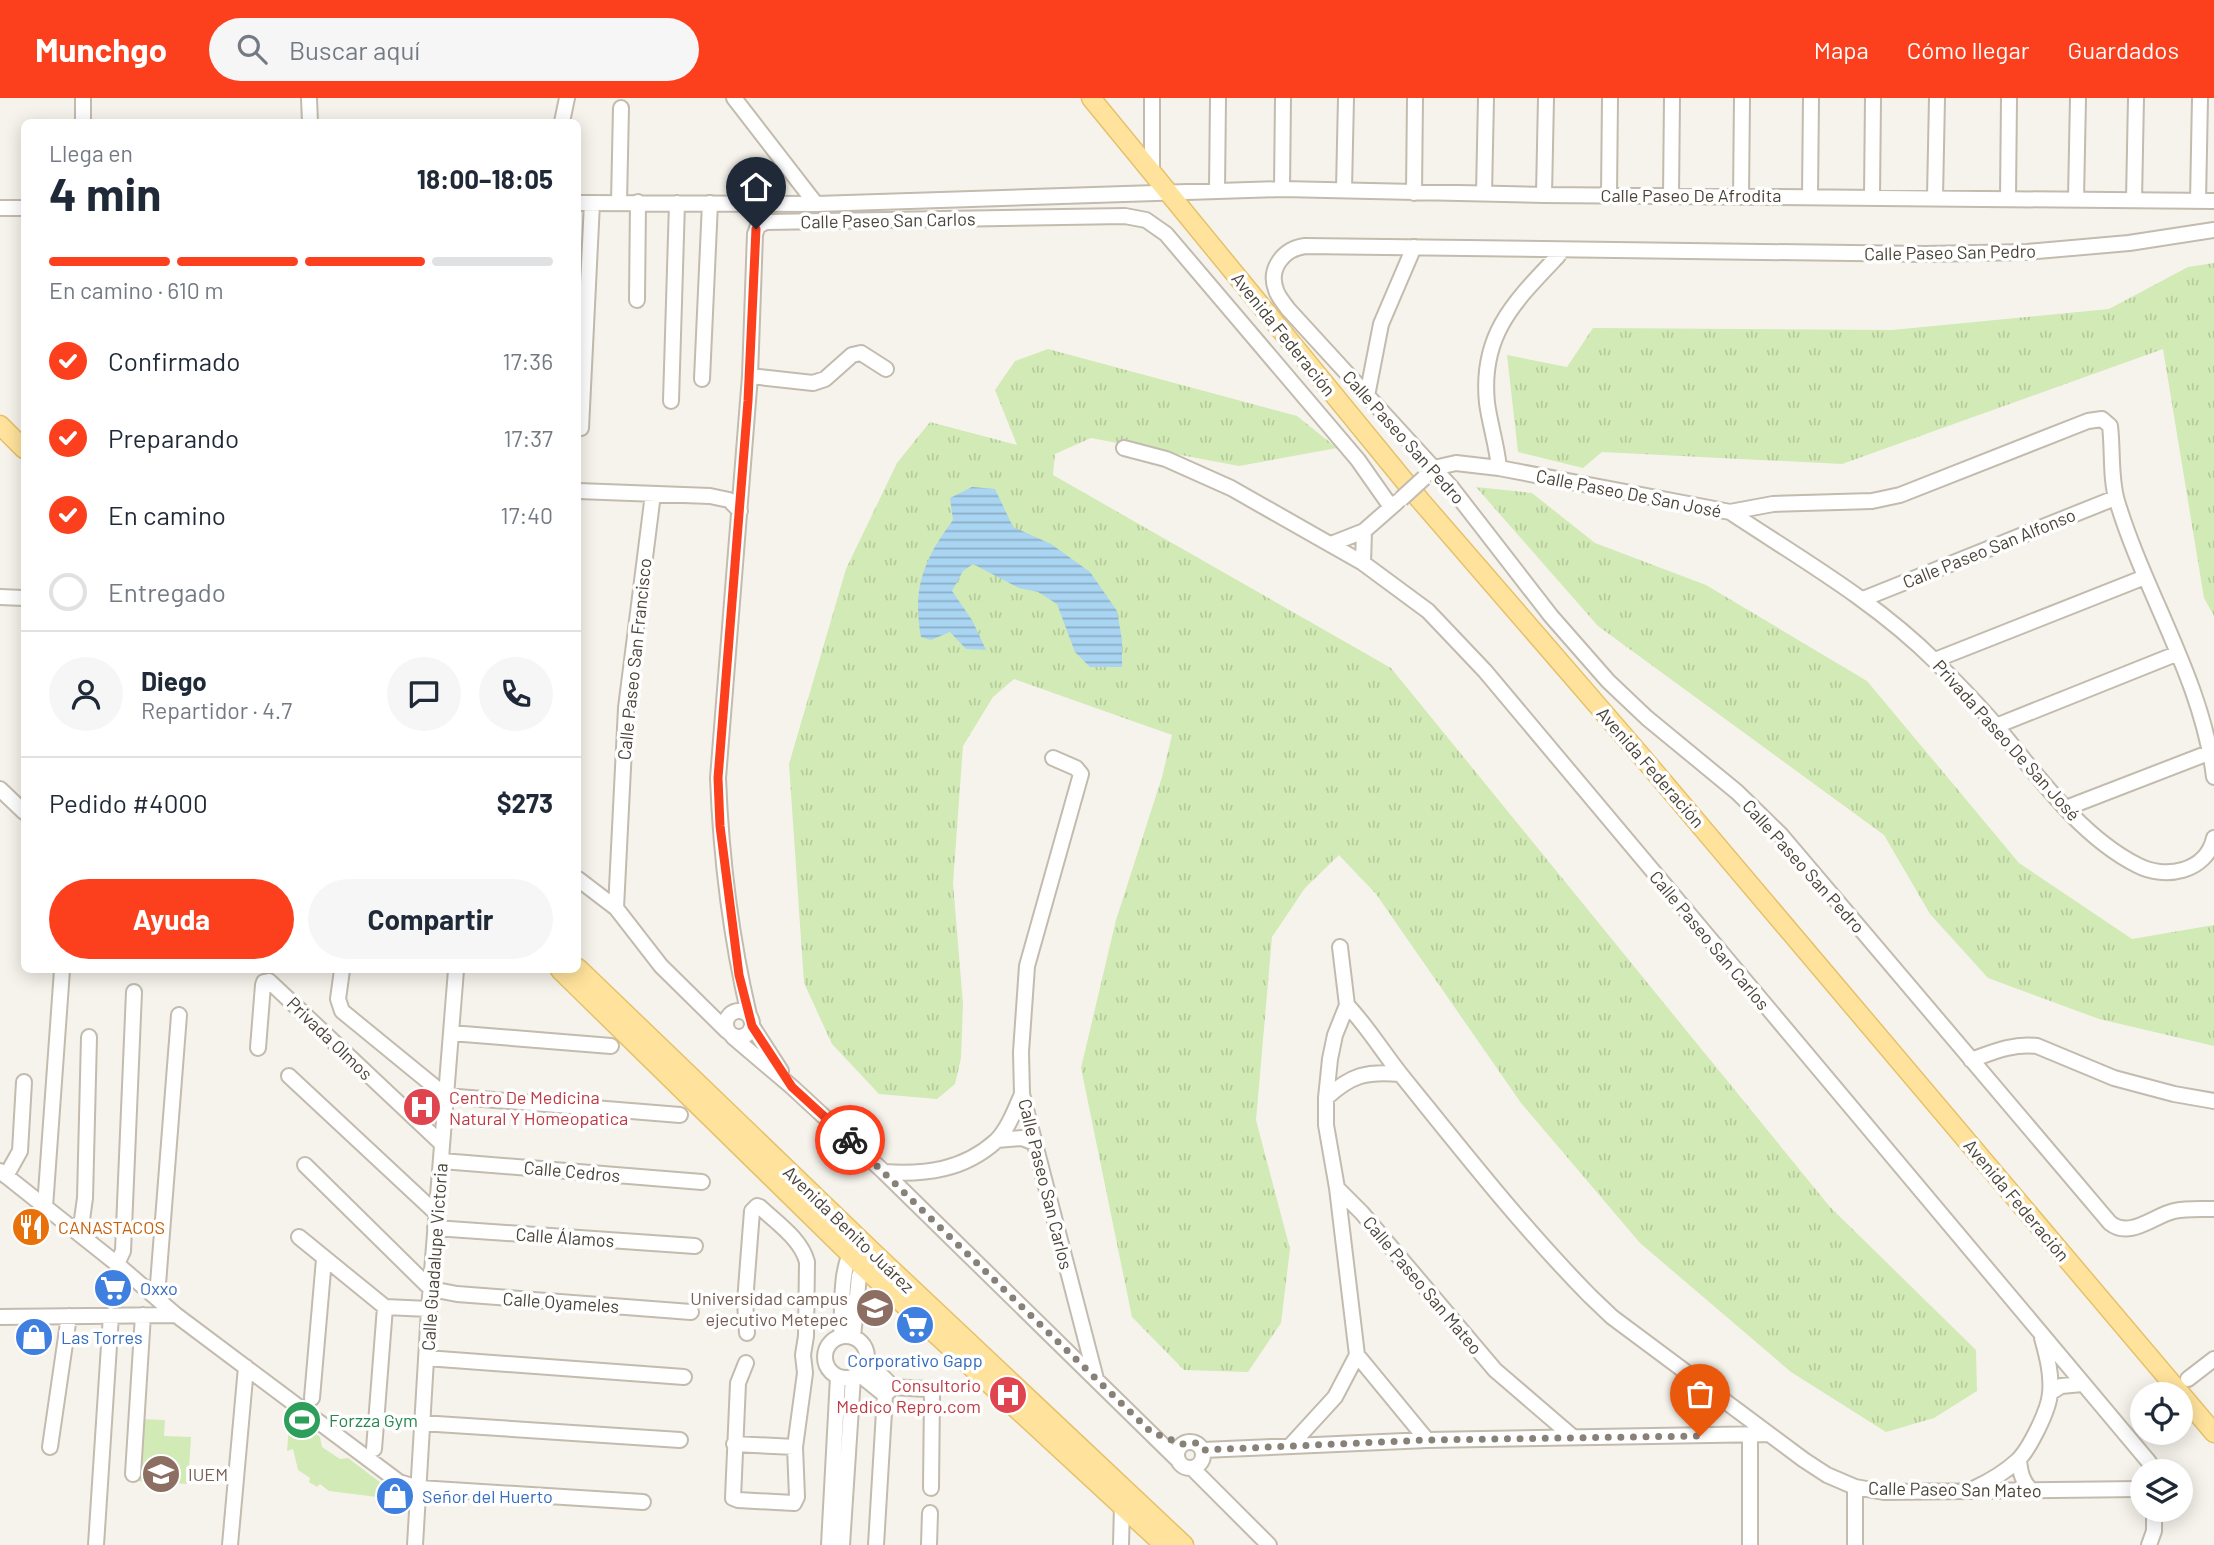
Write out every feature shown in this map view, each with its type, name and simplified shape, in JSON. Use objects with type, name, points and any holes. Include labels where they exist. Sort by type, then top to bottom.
[{"type":"main road","name":"Avenida Federación","points":[[1091,98],[1420,500],[1643,758],[2214,1433]]},
{"type":"main road","points":[[0,425],[21,446]]},
{"type":"main road","name":"Avenida Benito Juárez","points":[[581,971],[869,1260],[1126,1500],[1184,1545]]},
{"type":"main road","name":"Avenida Benito Juárez","points":[[563,973],[855,1246]]},
{"type":"main road","name":"Avenida Benito Juárez","points":[[1126,1500],[1164,1545]]},
{"type":"street","points":[[83,98],[83,119]]},
{"type":"street","points":[[309,98],[310,119]]},
{"type":"street","points":[[563,119],[567,98]]},
{"type":"street","points":[[734,98],[816,204]]},
{"type":"street","points":[[1152,98],[1152,173]]},
{"type":"street","points":[[1217,191],[1218,98]]},
{"type":"street","points":[[1282,189],[1283,98]]},
{"type":"street","points":[[1343,189],[1346,98]]},
{"type":"street","points":[[1414,193],[1416,98]]},
{"type":"street","points":[[1484,194],[1486,98]]},
{"type":"street","points":[[1544,195],[1546,98]]},
{"type":"street","points":[[1609,195],[1610,98]]},
{"type":"street","points":[[1671,196],[1672,98]]},
{"type":"street","points":[[1741,197],[1742,98]]},
{"type":"street","points":[[1810,196],[1811,98]]},
{"type":"street","points":[[1872,197],[1874,98]]},
{"type":"street","points":[[1935,197],[1937,98]]},
{"type":"street","points":[[2008,199],[2009,98]]},
{"type":"street","points":[[2076,200],[2078,98]]},
{"type":"street","points":[[2134,200],[2136,98]]},
{"type":"street","points":[[2198,201],[2200,98]]},
{"type":"street","points":[[619,202],[621,108]]},
{"type":"street","name":"Calle Paseo De Afrodita","points":[[585,203],[816,204],[1282,189],[1544,195],[2214,201]]},
{"type":"street","points":[[637,300],[638,202]]},
{"type":"street","points":[[581,428],[585,203]]},
{"type":"street","points":[[671,401],[677,203]]},
{"type":"street","points":[[702,379],[710,203]]},
{"type":"street","points":[[0,208],[21,208]]},
{"type":"street","name":"Calle Paseo San Carlos","points":[[730,1034],[725,1023],[741,1017],[739,975],[720,826],[718,778],[750,376],[755,234],[761,223],[1146,220],[1166,234],[1396,503]]},
{"type":"street","name":"Calle Paseo San Pedro","points":[[2214,230],[2129,243],[2027,252],[1925,254],[1305,246],[1285,253],[1276,266],[1273,278],[1276,293],[1367,396],[1429,473],[1608,681],[1647,718],[1737,792],[1781,835],[2116,1228],[2132,1229],[2179,1210],[2214,1209]]},
{"type":"street","points":[[1367,396],[1381,324],[1414,247]]},
{"type":"street","points":[[1499,468],[1486,390],[1494,341],[1503,319],[1520,295],[1562,250]]},
{"type":"street","points":[[750,376],[813,383],[825,379],[852,355],[861,353],[886,369]]},
{"type":"street","name":"Calle Paseo De San José","points":[[1429,473],[1456,463],[1499,468],[1730,512],[1773,505],[1872,501],[1900,495],[2088,421],[2102,419],[2110,426],[2115,498]]},
{"type":"street","name":"Calle Paseo San Carlos","points":[[1124,448],[1166,459],[1231,488],[1363,563],[1428,611],[1485,671],[2144,1459]]},
{"type":"street","points":[[1331,544],[1364,531],[1429,473]]},
{"type":"street","points":[[710,496],[729,490],[743,477]]},
{"type":"street","points":[[581,491],[710,496],[729,500],[740,512]]},
{"type":"street","name":"Calle Paseo San Francisco","points":[[616,908],[626,708],[653,494]]},
{"type":"street","points":[[2115,498],[2144,577],[2190,681],[2211,752],[2214,777]]},
{"type":"street","name":"Calle Paseo San Alfonso","points":[[1863,599],[2115,498]]},
{"type":"street","name":"Privada Paseo De San José","points":[[1730,512],[1863,599],[1935,660],[1996,726],[2044,786],[2102,842],[2136,865],[2156,873],[2178,872],[2196,865],[2207,854],[2214,838]]},
{"type":"street","points":[[1363,563],[1364,531]]},
{"type":"street","points":[[1935,660],[2144,577]]},
{"type":"street","points":[[0,597],[21,598]]},
{"type":"street","points":[[1996,726],[2176,654]]},
{"type":"street","points":[[2066,808],[2211,752]]},
{"type":"street","name":"Calle Paseo San Carlos","points":[[1053,758],[1076,768],[1081,774],[1027,966],[1021,1052],[1022,1094],[1096,1379]]},
{"type":"street","points":[[0,789],[21,809]]},
{"type":"street","points":[[581,881],[616,908],[661,966],[730,1034],[884,1172],[1184,1466],[1192,1468],[1269,1545]]},
{"type":"street","points":[[1340,947],[1347,1005],[1335,1035],[1326,1098],[1330,1157],[1337,1188],[1357,1356],[1427,1440]]},
{"type":"street","points":[[45,1207],[62,973]]},
{"type":"street","points":[[342,973],[338,999],[342,1011],[446,1096],[680,1115]]},
{"type":"street","name":"Calle Guadalupe Victoria","points":[[415,1545],[429,1309],[456,973]]},
{"type":"street","name":"Privada Olmos","points":[[258,1048],[263,985],[269,981],[442,1144]]},
{"type":"street","points":[[117,1264],[122,1251],[134,992]]},
{"type":"street","points":[[691,995],[741,1017],[792,1087]]},
{"type":"street","points":[[1347,1005],[1453,1140],[1568,1274],[1612,1317],[1767,1434]]},
{"type":"street","points":[[154,1296],[158,1284],[179,1014]]},
{"type":"street","points":[[730,1034],[743,1037],[750,1031],[741,1017]]},
{"type":"street","points":[[451,1034],[611,1046]]},
{"type":"street","points":[[80,1234],[85,1198],[89,1037]]},
{"type":"street","points":[[1971,1060],[2011,1046],[2037,1046],[2114,1078],[2214,1101]]},
{"type":"street","points":[[1326,1098],[1352,1078],[1366,1073],[1400,1074]]},
{"type":"street","points":[[289,1076],[436,1213]]},
{"type":"street","points":[[24,1082],[20,1151],[3,1173],[176,1314],[392,1477],[406,1485],[419,1488],[643,1502]]},
{"type":"street","points":[[884,1172],[912,1174],[936,1171],[958,1164],[997,1140],[1014,1114],[1022,1094]]},
{"type":"street","points":[[997,1140],[1023,1138],[1035,1143]]},
{"type":"street","name":"Calle Cedros","points":[[442,1161],[702,1182]]},
{"type":"street","points":[[305,1165],[431,1289]]},
{"type":"street","name":"Calle Paseo San Mateo","points":[[1337,1188],[1362,1213],[1495,1370],[1573,1437]]},
{"type":"street","points":[[746,1363],[738,1383],[733,1498],[794,1503],[797,1497],[796,1447],[805,1373],[803,1355],[806,1336],[807,1262],[804,1252],[757,1206],[752,1211],[745,1302],[747,1333]]},
{"type":"street","name":"Calle Álamos","points":[[435,1228],[695,1246]]},
{"type":"street","points":[[299,1237],[385,1307],[429,1309]]},
{"type":"street","points":[[847,1337],[846,1267],[855,1246]]},
{"type":"street","points":[[312,1398],[324,1259]]},
{"type":"street","points":[[847,1337],[858,1280],[869,1260]]},
{"type":"street","name":"Calle Oyameles","points":[[431,1289],[457,1294],[691,1312]]},
{"type":"street","points":[[374,1449],[385,1307]]},
{"type":"street","points":[[0,1317],[176,1314]]},
{"type":"street","points":[[96,1545],[111,1315]]},
{"type":"street","points":[[133,1474],[143,1315]]},
{"type":"street","points":[[50,1447],[69,1316]]},
{"type":"street","name":"Calle Paseo San Carlos","points":[[1967,1491],[1995,1478],[2020,1459],[2045,1416],[2050,1393],[2050,1374],[2041,1334]]},
{"type":"street","points":[[806,1336],[827,1346],[847,1337]]},
{"type":"street","points":[[829,1545],[854,1372],[864,1347],[847,1337]]},
{"type":"street","points":[[825,1364],[827,1346]]},
{"type":"street","points":[[1291,1445],[1335,1397],[1357,1356]]},
{"type":"street","points":[[426,1358],[684,1377]]},
{"type":"street","points":[[805,1373],[825,1364],[854,1372],[889,1391],[926,1390],[932,1393],[931,1488]]},
{"type":"street","points":[[230,1545],[246,1367]]},
{"type":"street","points":[[2188,1379],[2211,1367]]},
{"type":"street","points":[[842,1545],[854,1372]]},
{"type":"street","points":[[2050,1393],[2061,1386],[2082,1384]]},
{"type":"street","points":[[876,1545],[889,1391]]},
{"type":"street","points":[[421,1423],[680,1440]]},
{"type":"street","points":[[1151,1432],[1182,1444],[1196,1443],[1203,1450],[1427,1440],[1767,1434]]},
{"type":"street","name":"Calle Paseo San Mateo","points":[[1767,1434],[1827,1475],[1855,1487],[1884,1492],[2130,1489]]},
{"type":"street","points":[[1750,1436],[1750,1545]]},
{"type":"street","points":[[734,1444],[796,1447]]},
{"type":"street","points":[[1178,1460],[1178,1449],[1182,1444]]},
{"type":"street","points":[[1192,1468],[1200,1463],[1203,1450]]},
{"type":"street","points":[[2020,1459],[2024,1483],[2031,1490]]},
{"type":"street","points":[[1855,1487],[1855,1545]]},
{"type":"street","points":[[1121,1545],[1126,1500]]},
{"type":"street","points":[[929,1545],[930,1513]]},
{"type":"street","points":[[2149,1545],[2154,1522]]},
{"type":"green space","points":[[2214,263],[2214,616],[2204,598],[2163,349],[1842,464],[1602,452],[1583,468],[1518,452],[1507,355],[1567,367],[1593,328],[1892,330],[2109,309],[2188,267]]},
{"type":"green space","points":[[1048,349],[1297,416],[1337,448],[1239,466],[1091,438],[1055,454],[1053,475],[1391,668],[1830,1207],[1976,1350],[1977,1391],[1934,1418],[1886,1432],[1791,1372],[1640,1243],[1521,1103],[1376,894],[1339,855],[1305,888],[1272,937],[1256,1120],[1290,1249],[1281,1323],[1248,1372],[1184,1370],[1132,1317],[1081,1068],[1116,920],[1162,777],[1172,735],[1014,679],[993,697],[963,746],[953,883],[963,1004],[961,1058],[955,1084],[937,1099],[879,1094],[832,1044],[804,983],[789,764],[846,569],[897,463],[930,422],[1017,445],[995,390],[1015,361]]},
{"type":"green space","points":[[1476,487],[1532,493],[1595,543],[1706,585],[1867,681],[2019,863],[2132,939],[2214,925],[2214,1046],[2099,1019],[1988,978],[1930,914],[1884,835],[1598,626]]},
{"type":"green space","points":[[290,1415],[320,1437],[322,1447],[340,1459],[348,1458],[393,1492],[393,1499],[329,1491],[320,1484],[317,1487],[309,1482],[310,1478],[298,1470],[293,1449],[287,1451]]},
{"type":"green space","points":[[138,1419],[165,1420],[164,1436],[191,1437],[188,1484],[135,1481]]},
{"type":"water","points":[[972,487],[995,489],[1013,527],[1051,544],[1090,572],[1117,611],[1122,640],[1122,667],[1090,667],[1075,652],[1057,604],[1038,592],[1019,588],[973,564],[963,571],[952,591],[972,620],[986,650],[966,649],[950,632],[931,640],[921,637],[918,604],[923,575],[934,548],[953,520],[950,498]]},
{"type":"way so far","points":[[850,1140],[1151,1432],[1182,1444],[1196,1443],[1203,1450],[1427,1440],[1700,1436]]},
{"type":"place","name":"Centro De Medicina Natural Y Homeopatica","points":[[422,1107]]},
{"type":"place","name":"CANASTACOS","points":[[31,1227]]},
{"type":"place","name":"Oxxo","points":[[113,1288]]},
{"type":"place","name":"Universidad campus ejecutivo Metepec","points":[[875,1308]]},
{"type":"place","name":"Corporativo Gapp","points":[[915,1325]]},
{"type":"place","name":"Las Torres","points":[[34,1337]]},
{"type":"place","name":"Consultorio Medico Repro.com","points":[[1008,1395]]},
{"type":"place","name":"Forzza Gym","points":[[302,1420]]},
{"type":"place","name":"IUEM","points":[[161,1474]]},
{"type":"place","name":"Señor del Huerto","points":[[395,1496]]},
{"type":"route","points":[[756,229],[750,376],[718,778],[720,826],[739,975],[752,1026],[792,1087],[850,1140]]}]
